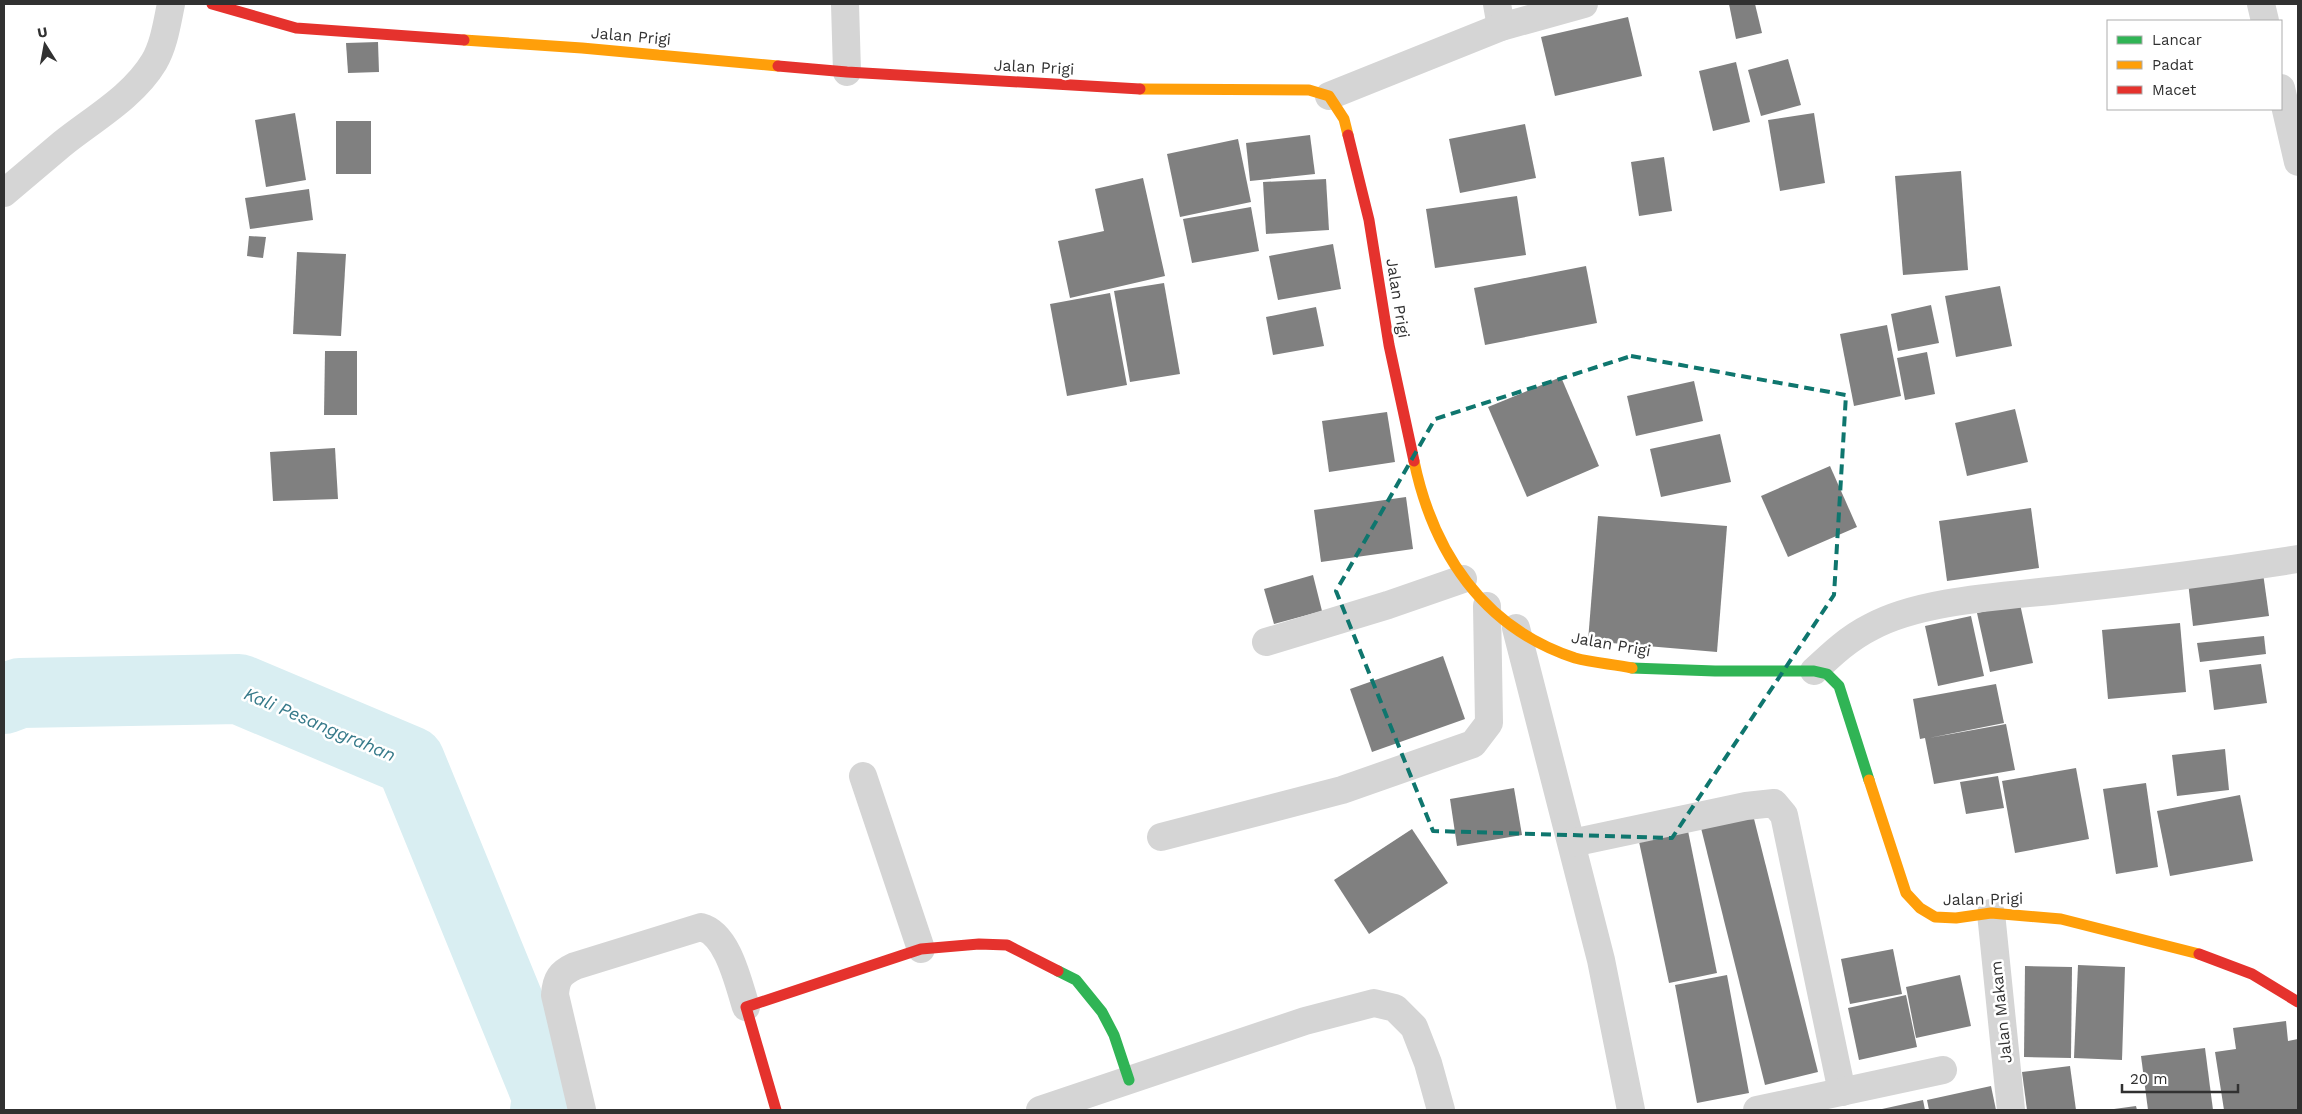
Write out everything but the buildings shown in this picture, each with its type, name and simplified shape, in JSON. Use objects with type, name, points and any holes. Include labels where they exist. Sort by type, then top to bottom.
[{"type":"street","points":[[4,193],[63,143],[106,112],[145,75],[158,53],[171,4]]},
{"type":"street","name":"Jalan Prigi","points":[[212,4],[296,28],[319,31],[582,48],[847,72],[1131,89],[1309,90],[1329,96],[1344,119],[1369,220],[1389,345],[1415,467],[1433,527],[1463,579],[1487,606],[1537,642],[1576,658],[1634,668],[1715,671],[1814,670],[1827,674],[1839,686],[1906,893],[1920,908],[1935,916],[1956,918],[1991,913],[2029,914],[2061,919],[2186,949],[2252,974],[2298,1002]]},
{"type":"street","points":[[845,4],[847,72]]},
{"type":"street","points":[[1329,96],[1499,15],[1584,4]]},
{"type":"street","points":[[2261,4],[2265,20]]},
{"type":"street","points":[[2282,92],[2298,162]]},
{"type":"street","points":[[1814,670],[1843,644],[1872,626],[1906,613],[1962,601],[2134,582],[2298,559]]},
{"type":"street","points":[[1266,642],[1388,605],[1463,579]]},
{"type":"street","points":[[1161,837],[1342,790],[1473,744],[1489,722],[1487,606]]},
{"type":"street","points":[[1516,628],[1601,960],[1630,1110]]},
{"type":"street","points":[[863,776],[921,949]]},
{"type":"street","points":[[1572,843],[1746,806],[1774,804],[1784,815],[1842,1092]]},
{"type":"street","name":"Jalan Makam","points":[[1991,913],[2011,1110]]},
{"type":"street","points":[[582,1110],[555,996],[556,984],[562,973],[575,966],[701,927],[717,935],[730,958],[776,1110]]},
{"type":"street","points":[[746,1006],[921,949],[979,944],[1007,945],[1076,980],[1102,1012],[1114,1035],[1129,1080]]},
{"type":"street","points":[[1040,1110],[1305,1021],[1374,1003],[1395,1008],[1414,1027],[1428,1063],[1441,1110]]},
{"type":"street","points":[[1757,1110],[1943,1070]]},
{"type":"highlighted area","points":[[1631,356],[1846,395],[1834,595],[1672,838],[1433,831],[1336,591],[1435,419]]},
{"type":"waterway","name":"Kali Pesanggrahan","points":[[4,699],[20,693],[239,689],[410,761],[549,1101],[545,1110]]},
{"type":"traffic: fast","points":[[1632,668],[1715,671],[1814,671],[1827,674],[1839,686],[1869,780]]},
{"type":"traffic: fast","points":[[1058,971],[1076,980],[1102,1012],[1114,1035],[1129,1080]]},
{"type":"traffic: slow","points":[[464,40],[582,48],[778,66]]},
{"type":"traffic: slow","points":[[1140,89],[1309,90],[1329,96],[1344,119],[1348,135]]},
{"type":"traffic: slow","points":[[1414,461],[1434,526],[1449,555],[1467,582],[1489,606],[1514,627],[1542,645],[1575,658],[1632,668]]},
{"type":"traffic: slow","points":[[1869,780],[1906,893],[1920,908],[1935,917],[1956,918],[1991,913],[2061,919],[2199,954]]},
{"type":"traffic: jam","points":[[212,4],[296,28],[464,40]]},
{"type":"traffic: jam","points":[[778,66],[847,72],[1140,89]]},
{"type":"traffic: jam","points":[[1348,135],[1369,220],[1389,345],[1414,461]]},
{"type":"traffic: jam","points":[[776,1110],[746,1007],[921,949],[979,944],[1007,945],[1058,971]]},
{"type":"traffic: jam","points":[[2199,954],[2252,974],[2298,1002]]}]
